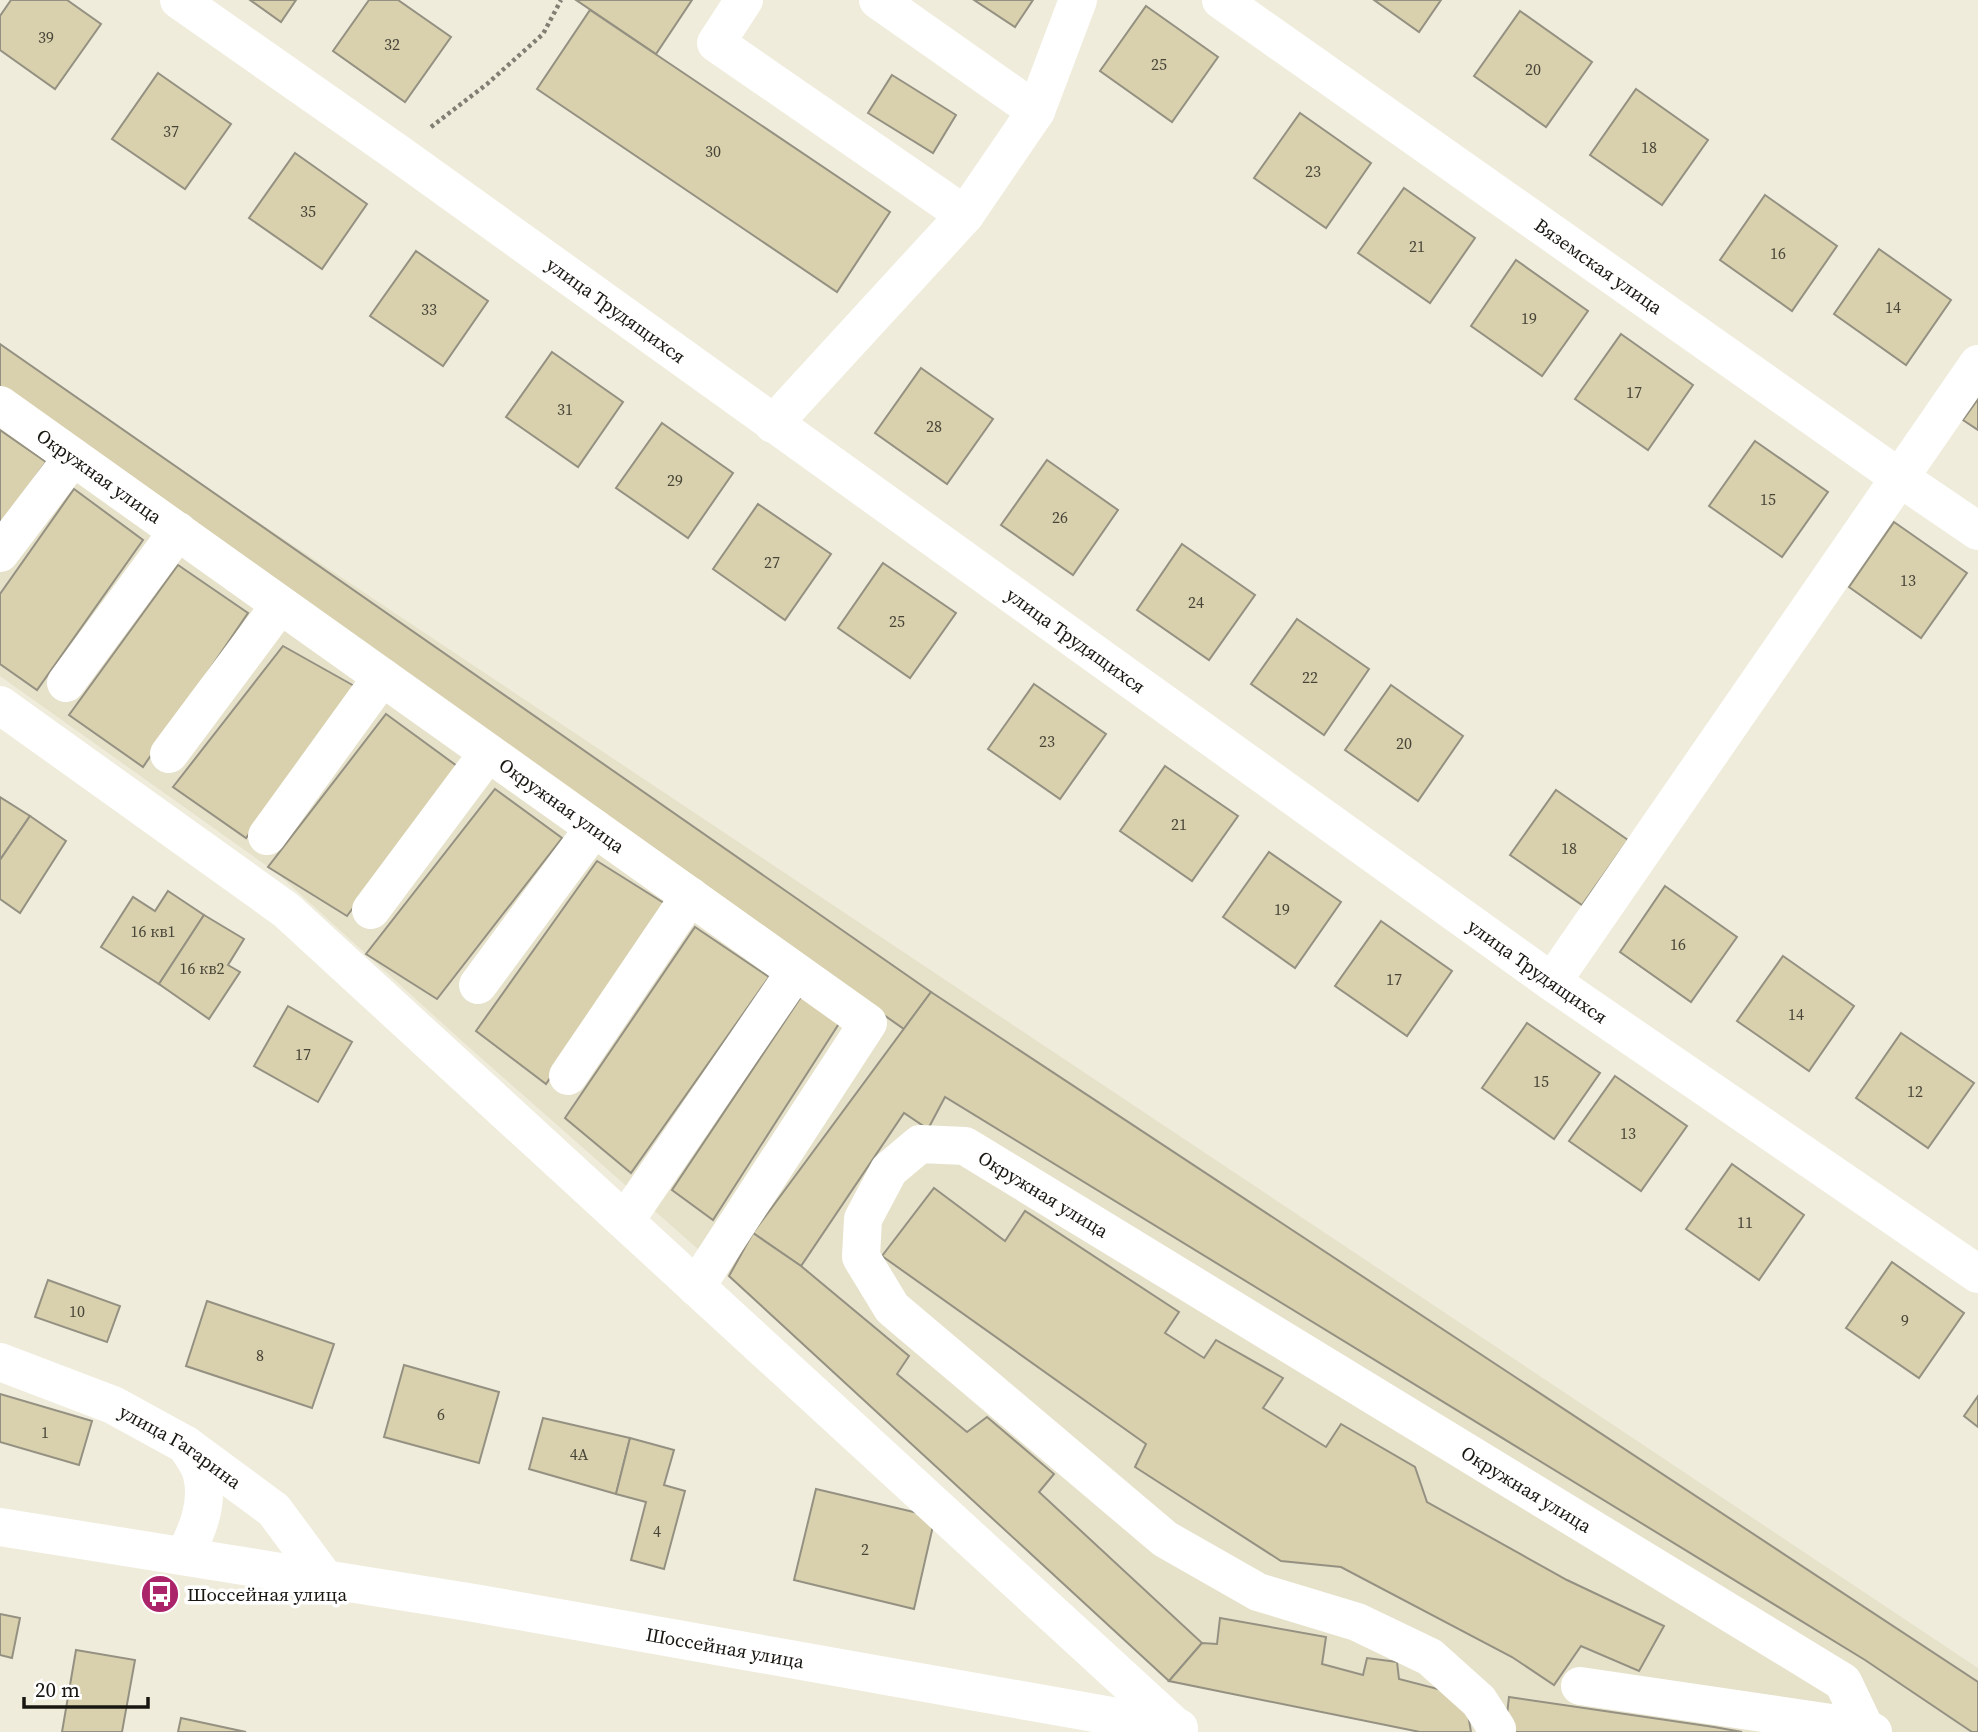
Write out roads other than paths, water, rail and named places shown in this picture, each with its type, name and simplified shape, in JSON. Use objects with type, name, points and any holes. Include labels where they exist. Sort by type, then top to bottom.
[{"type":"street","name":"улица Трудящихся","points":[[180,0],[399,154],[1552,982],[1978,1274]]},
{"type":"street","points":[[744,0],[716,43],[965,215]]},
{"type":"street","points":[[878,0],[1037,111]]},
{"type":"street","points":[[773,424],[965,215],[1037,111],[1079,0]]},
{"type":"street","name":"Вяземская улица","points":[[1221,0],[1978,531]]},
{"type":"street","points":[[1552,982],[1978,364]]},
{"type":"street","name":"Окружная улица","points":[[0,405],[868,1023],[696,1287]]},
{"type":"street","points":[[0,554],[73,457]]},
{"type":"street","points":[[66,683],[178,531]]},
{"type":"street","points":[[169,754],[281,605]]},
{"type":"street","points":[[267,836],[382,677]]},
{"type":"street","points":[[0,705],[286,910],[696,1287],[1190,1730]]},
{"type":"street","points":[[371,910],[488,753]]},
{"type":"street","points":[[478,985],[594,828]]},
{"type":"street","points":[[568,1076],[690,896]]},
{"type":"street","points":[[625,1221],[795,972]]},
{"type":"street","name":"Окружная улица","points":[[1496,1732],[1497,1729],[1479,1701],[1430,1657],[1357,1622],[1258,1592],[1165,1539],[892,1308],[861,1257],[863,1219],[889,1170],[920,1144],[965,1146],[1843,1682],[1869,1730]]},
{"type":"street","name":"улица Гагарина","points":[[0,1362],[113,1405],[186,1445],[274,1510],[326,1580]]},
{"type":"street","points":[[184,1556],[198,1531],[204,1497],[202,1473],[186,1445]]},
{"type":"street","name":"Шоссейная улица","points":[[0,1527],[474,1603],[1190,1730]]},
{"type":"street","points":[[1580,1686],[1869,1730]]},
{"type":"place","name":"Шоссейная улица","points":[[160,1594]]}]
